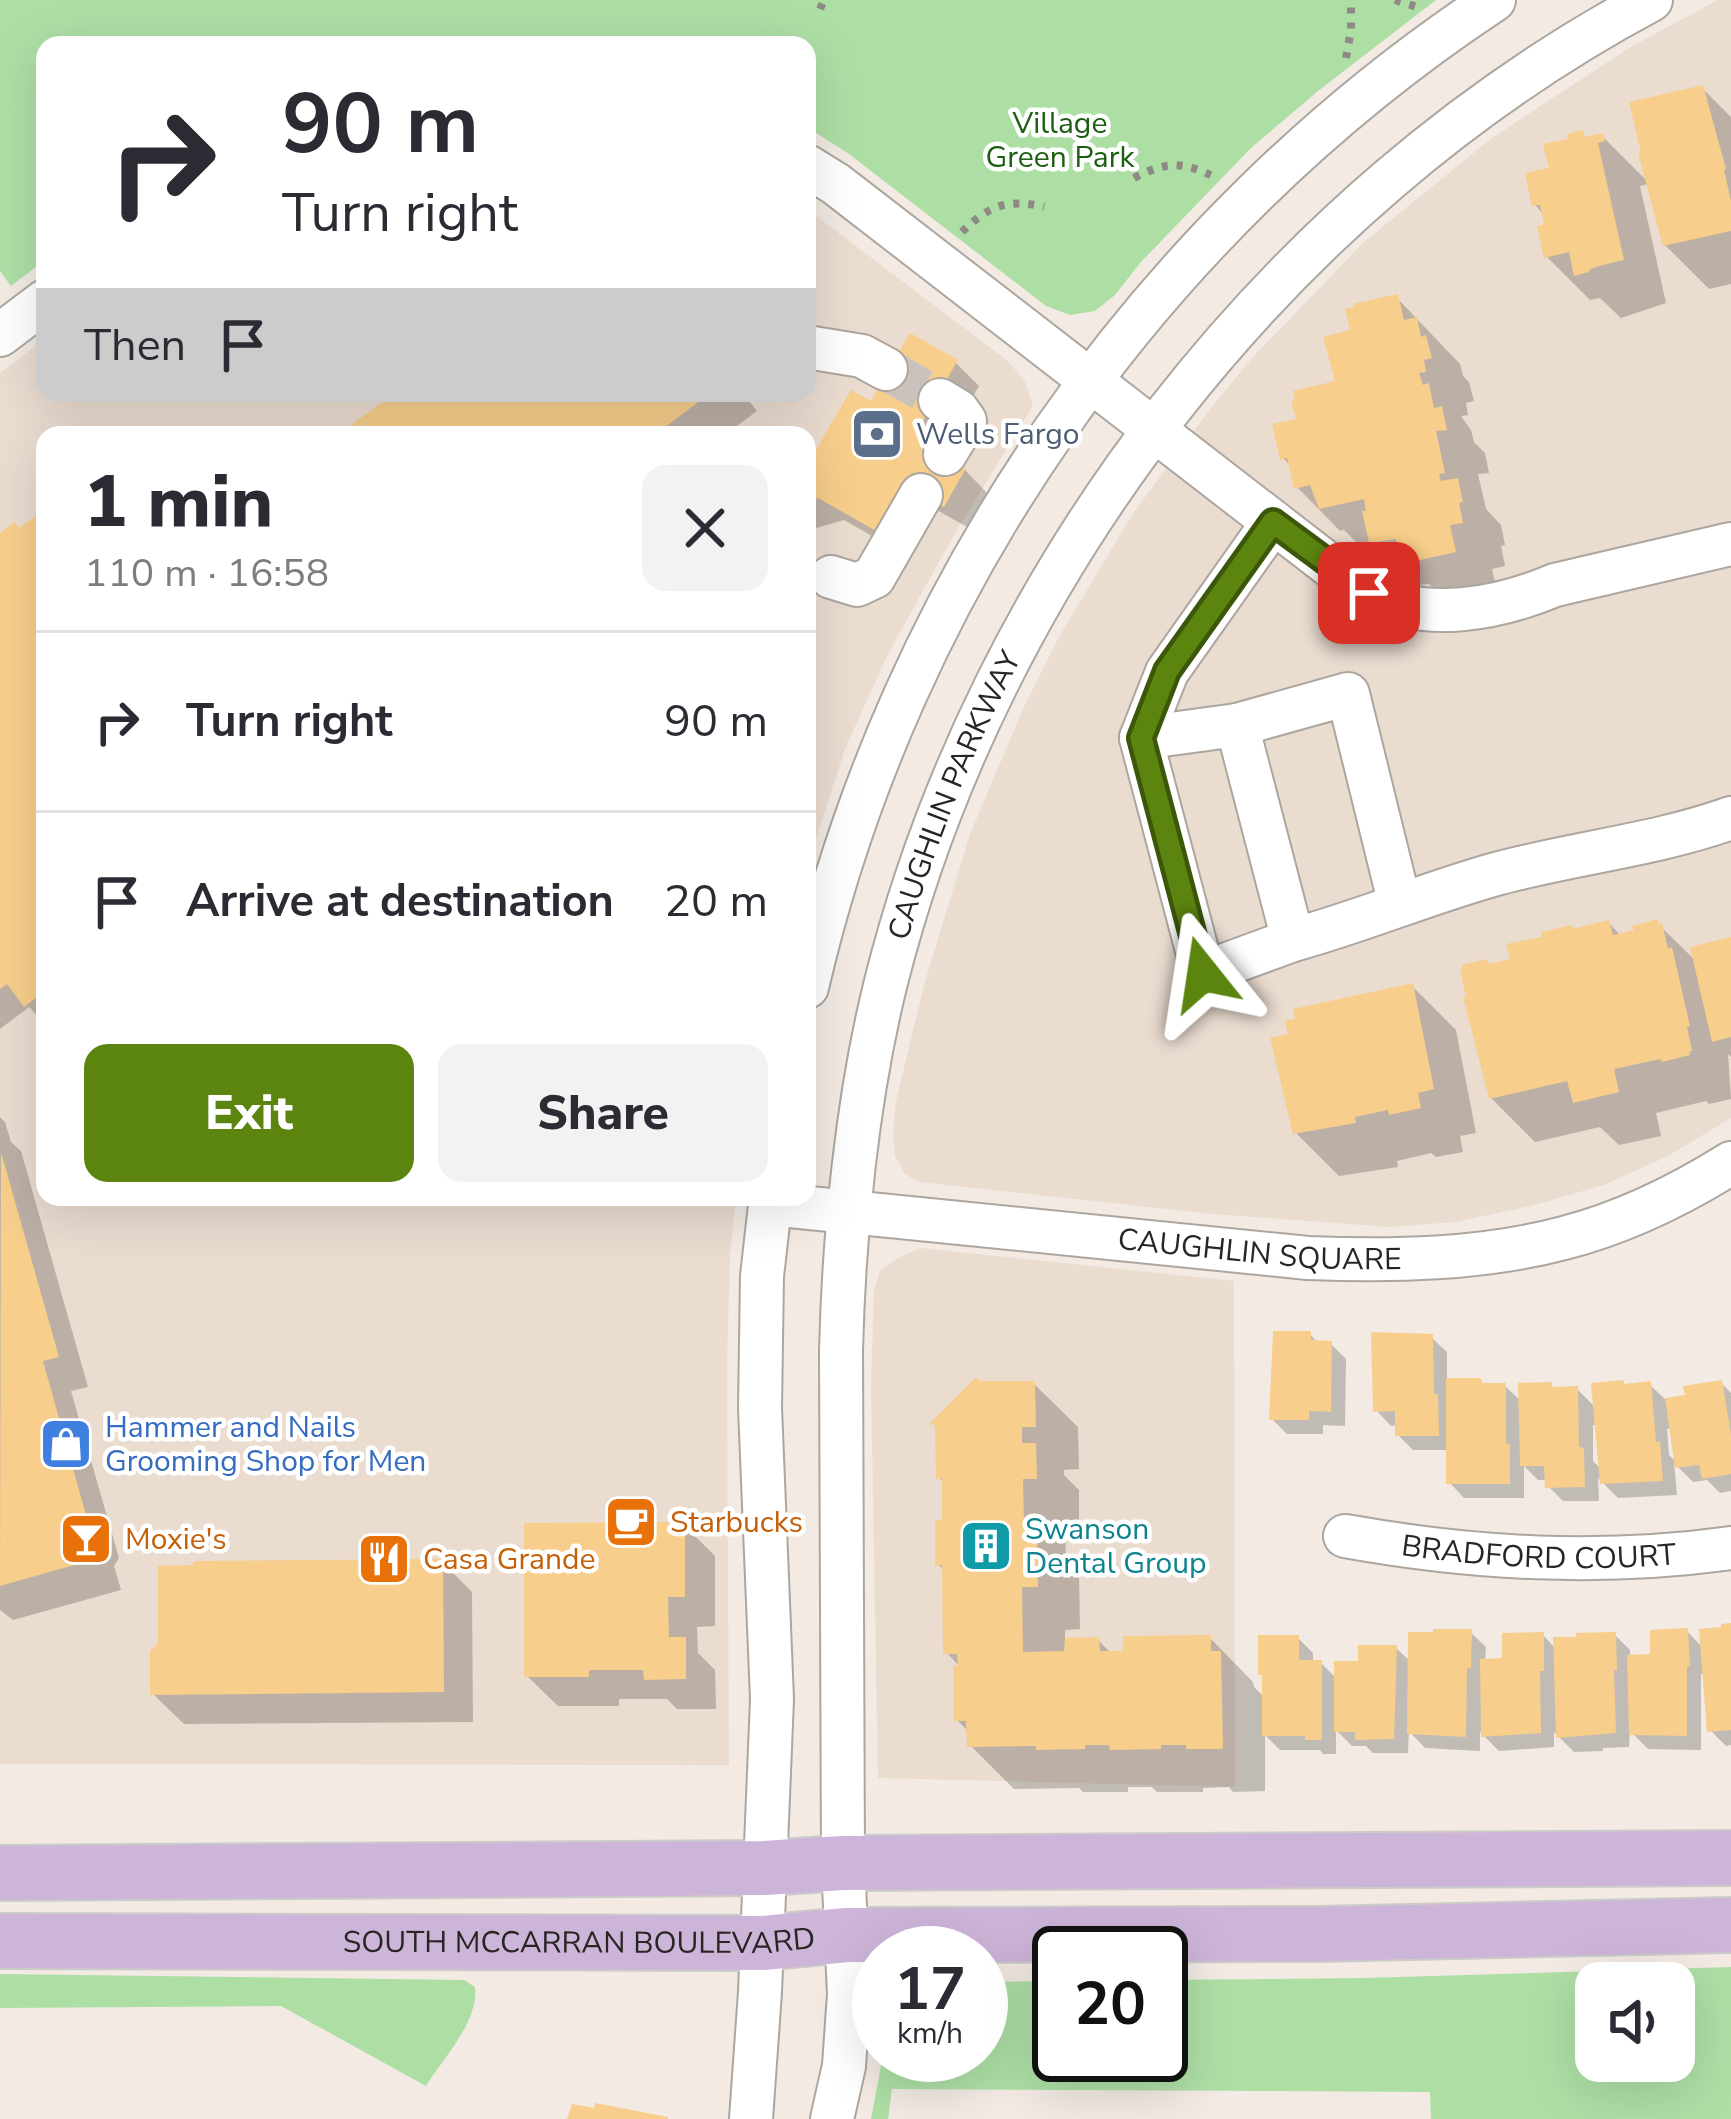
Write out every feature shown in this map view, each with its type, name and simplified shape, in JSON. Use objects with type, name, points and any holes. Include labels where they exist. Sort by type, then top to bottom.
[{"type":"main road","points":[[0,1873],[1731,1858]]},
{"type":"main road","name":"SOUTH MCCARRAN BOULEVARD","points":[[0,1940],[762,1943],[847,1935],[1317,1934],[1731,1925]]},
{"type":"street","points":[[816,954],[844,853],[884,743],[936,627],[1040,449],[1130,327],[1266,184],[1420,51],[1494,0]]},
{"type":"street","name":"CAUGHLIN PARKWAY","points":[[832,2119],[844,2066],[849,1994],[843,1863],[843,1273],[886,983],[947,798],[989,701],[1082,530],[1212,357],[1292,271],[1395,175],[1500,93],[1652,0]]},
{"type":"street","points":[[816,172],[1369,593],[1436,609],[1478,609],[1555,585],[1731,544]]},
{"type":"street","points":[[0,335],[36,308]]},
{"type":"street","points":[[816,348],[862,356],[886,370]]},
{"type":"street","points":[[940,400],[964,421],[945,454]]},
{"type":"street","points":[[831,578],[857,585],[874,577],[921,495]]},
{"type":"street","points":[[1273,522],[1167,671],[1141,738],[1203,974],[1494,875],[1731,818]]},
{"type":"street","points":[[1141,738],[1237,725],[1348,694],[1400,905]]},
{"type":"street","points":[[1237,725],[1294,940]]},
{"type":"street","name":"CAUGHLIN SQUARE","points":[[813,1206],[1308,1258],[1403,1259],[1471,1255],[1564,1238],[1641,1210],[1731,1163]]},
{"type":"street","points":[[751,2119],[772,1699],[760,1408],[762,1276],[769,1206]]},
{"type":"street","name":"BRADFORD COURT","points":[[1345,1536],[1430,1551],[1525,1558],[1610,1559],[1731,1548]]},
{"type":"path","points":[[1346,58],[1351,0]]},
{"type":"path","points":[[1395,0],[1418,8]]},
{"type":"path","points":[[1134,178],[1168,164],[1188,165],[1217,178]]},
{"type":"path","points":[[961,233],[977,216],[1000,205],[1024,202],[1044,208]]},
{"type":"shaded area","points":[[1718,0],[1731,0],[1731,1118],[1668,1156],[1604,1185],[1455,1222],[1391,1227],[1212,1214],[919,1182],[905,1174],[895,1156],[896,1101],[924,985],[970,834],[1059,637],[1132,515],[1253,357],[1364,242],[1492,138],[1629,48]]},
{"type":"shaded area","points":[[816,216],[1008,361],[1025,382],[1033,406],[888,654],[845,749],[816,838],[816,426],[36,426],[36,1206],[735,1206],[727,1364],[729,1765],[0,1764],[0,373],[36,346],[36,402],[816,402]]},
{"type":"shaded area","points":[[920,1248],[1234,1281],[1235,1787],[878,1778],[871,1385],[874,1290],[880,1271]]},
{"type":"green space","name":"Village Green Park","points":[[0,0],[1436,0],[1251,148],[1095,311],[1070,315],[1046,306],[816,133],[816,36],[36,36],[36,267],[11,286],[0,271]]},
{"type":"green space","points":[[1731,1967],[1731,2119],[1431,2119],[1430,2092],[892,2089],[888,2119],[871,2119],[878,2082],[1008,2082],[1008,1982],[1032,1981],[1032,2082],[1188,2082],[1188,1980],[1575,1972],[1575,2082],[1695,2082],[1695,1968]]},
{"type":"green space","points":[[0,1974],[464,1980],[475,1987],[475,2000],[466,2026],[426,2086],[281,2006],[0,2008]]},
{"type":"building","points":[[1703,85],[1726,169],[1731,231],[1663,246],[1629,102]]},
{"type":"building","points":[[1583,130],[1584,137],[1603,133],[1605,141],[1598,143],[1624,260],[1574,276],[1569,252],[1544,258],[1537,226],[1544,224],[1540,205],[1532,206],[1525,173],[1549,168],[1543,144]]},
{"type":"building","points":[[1398,294],[1404,320],[1417,317],[1432,358],[1424,360],[1426,372],[1419,373],[1423,385],[1429,383],[1434,408],[1442,406],[1447,430],[1436,431],[1445,473],[1439,474],[1441,481],[1458,478],[1463,502],[1459,503],[1463,523],[1450,525],[1456,552],[1411,562],[1410,557],[1400,559],[1396,539],[1369,543],[1364,499],[1319,509],[1310,485],[1294,489],[1287,458],[1280,460],[1272,424],[1296,419],[1293,391],[1335,381],[1323,337],[1350,330],[1345,309]]},
{"type":"building","name":"Wells Fargo","points":[[910,333],[958,360],[919,428],[939,440],[934,450],[966,468],[944,507],[912,488],[885,536],[816,499],[816,450],[851,390],[871,401]]},
{"type":"building","points":[[383,402],[698,402],[667,426],[352,424]]},
{"type":"building","points":[[36,516],[36,998],[24,1007],[7,984],[0,989],[0,533],[15,522],[19,528]]},
{"type":"building","points":[[1658,919],[1668,949],[1672,947],[1690,1026],[1690,1055],[1614,1069],[1619,1092],[1573,1103],[1567,1081],[1489,1099],[1463,997],[1461,965],[1510,959],[1506,944],[1542,937],[1541,932],[1609,920],[1613,935]]},
{"type":"building","points":[[1731,937],[1731,1037],[1712,1042],[1690,947]]},
{"type":"building","points":[[1413,983],[1434,1089],[1418,1093],[1421,1108],[1389,1115],[1388,1110],[1355,1117],[1356,1123],[1293,1134],[1270,1038],[1288,1034],[1285,1020],[1295,1019],[1293,1009]]},
{"type":"building","points":[[1,1152],[59,1357],[43,1361],[89,1526],[85,1534],[92,1560],[0,1586]]},
{"type":"building","points":[[1273,1331],[1311,1331],[1311,1340],[1332,1341],[1331,1412],[1309,1411],[1309,1420],[1269,1420]]},
{"type":"building","points":[[1371,1332],[1433,1334],[1439,1436],[1395,1436],[1395,1411],[1373,1412]]},
{"type":"building","name":"Swanson Dental Group","points":[[976,1377],[980,1381],[1035,1381],[1036,1427],[1022,1427],[1022,1443],[1036,1443],[1037,1479],[1023,1479],[1024,1526],[1037,1526],[1038,1587],[1022,1587],[1023,1652],[1064,1651],[1065,1638],[1099,1637],[1100,1651],[1123,1651],[1123,1636],[1211,1635],[1211,1651],[1221,1651],[1223,1749],[1186,1749],[1186,1745],[1110,1750],[1109,1745],[1036,1750],[1036,1746],[967,1747],[966,1721],[954,1721],[957,1654],[943,1654],[942,1565],[935,1566],[935,1520],[942,1520],[942,1478],[936,1479],[935,1426],[930,1423]]},
{"type":"building","points":[[1446,1378],[1506,1383],[1510,1484],[1446,1484]]},
{"type":"building","points":[[1624,1380],[1624,1384],[1651,1381],[1663,1481],[1600,1484],[1591,1383]]},
{"type":"building","points":[[1722,1380],[1731,1434],[1731,1474],[1702,1479],[1699,1465],[1675,1468],[1665,1398],[1685,1395],[1683,1386]]},
{"type":"building","points":[[1552,1382],[1552,1387],[1578,1386],[1585,1487],[1545,1488],[1544,1466],[1520,1466],[1518,1383]]},
{"type":"building","points":[[685,1522],[685,1597],[668,1597],[669,1637],[686,1637],[686,1679],[644,1680],[643,1670],[589,1670],[589,1677],[524,1677],[524,1523]]},
{"type":"building","points":[[443,1559],[444,1692],[150,1695],[150,1651],[158,1643],[158,1566],[195,1561]]},
{"type":"building","points":[[1731,1623],[1731,1730],[1707,1732],[1699,1629]]},
{"type":"building","points":[[1688,1628],[1687,1736],[1629,1735],[1627,1655],[1650,1654],[1650,1630]]},
{"type":"building","points":[[1472,1629],[1466,1737],[1407,1734],[1408,1632]]},
{"type":"building","points":[[1544,1632],[1541,1733],[1481,1737],[1480,1659],[1502,1658],[1502,1633]]},
{"type":"building","points":[[1616,1632],[1616,1733],[1556,1738],[1553,1637]]},
{"type":"building","points":[[1258,1635],[1299,1635],[1299,1660],[1322,1660],[1322,1740],[1262,1736]]},
{"type":"building","points":[[1358,1645],[1397,1645],[1394,1739],[1355,1740],[1355,1732],[1334,1732],[1334,1661],[1358,1661]]},
{"type":"building","points":[[595,2103],[668,2119],[567,2119],[572,2104],[594,2108]]},
{"type":"tunnel","points":[[886,369],[940,400]]},
{"type":"place","name":"Wells Fargo","points":[[877,434]]},
{"type":"place","name":"Hammer and Nails Grooming Shop for Men","points":[[66,1444]]},
{"type":"place","name":"Starbucks","points":[[631,1522]]},
{"type":"place","name":"Moxie's","points":[[86,1539]]},
{"type":"place","name":"Swanson Dental Group","points":[[986,1546]]},
{"type":"place","name":"Casa Grande","points":[[384,1559]]},
{"type":"route","points":[[1203,974],[1141,738],[1167,671],[1273,522],[1369,593]]}]
